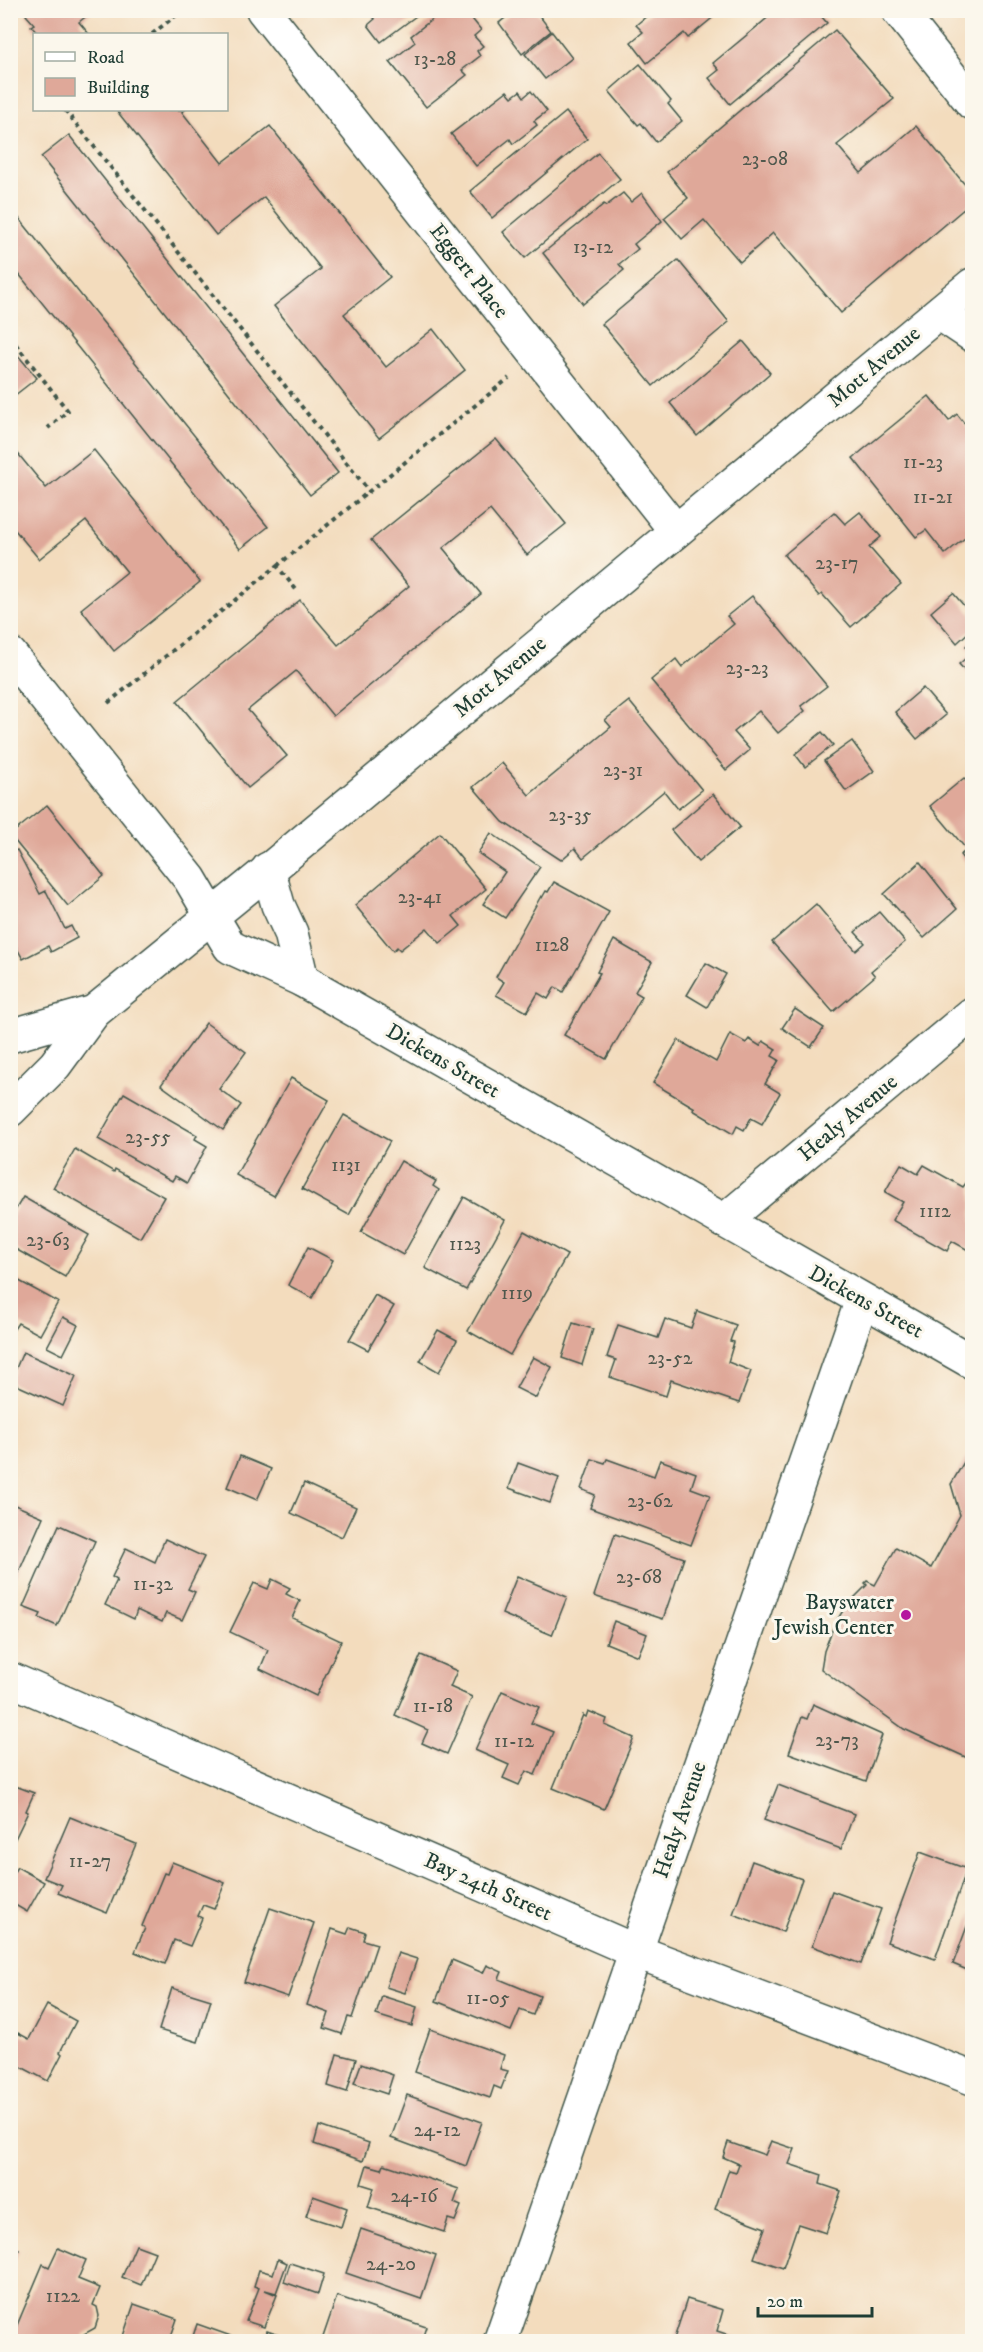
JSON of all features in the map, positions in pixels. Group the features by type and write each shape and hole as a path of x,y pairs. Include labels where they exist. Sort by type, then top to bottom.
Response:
{"street":[{"name":"Eggert Place","path":"263,10 676,531"},
{"path":"898,10 972,103"},
{"name":"Mott Avenue","path":"10,1036 93,1012 972,285"},
{"path":"939,313 972,335"},
{"name":"Dickens Street","path":"10,654 190,879 230,947 302,980 972,1362"},
{"path":"268,869 278,905 291,933 302,980"},
{"path":"10,1110 55,1065 93,1012"},
{"name":"Healy Avenue","path":"724,1221 972,1014"},
{"name":"Healy Avenue","path":"500,2342 862,1300"},
{"name":"Bay 24th Street","path":"10,1679 635,1951 972,2078"}],"path":[{"path":"154,33 183,10"},
{"path":"66,111 369,492"},
{"path":"10,337 68,411 48,428"},
{"path":"108,703 513,375"},
{"path":"276,566 298,592"}],"building":[{"path":"31,10 94,10 79,22 88,33 37,33 31,26 34,24 26,15"},
{"path":"368,10 424,10 381,42 368,25 375,19"},
{"path":"444,10 450,16 457,10 465,10 481,30 474,36 483,46 477,51 480,56 462,70 467,75 426,107 390,62 415,42 411,36"},
{"path":"515,10 535,10 551,31 522,54 499,23"},
{"path":"654,10 722,10 688,38 684,33 647,63 631,42 643,32 636,25"},
{"path":"777,10 816,10 827,23 730,104 709,78 719,70 713,63"},
{"path":"835,30 894,99 837,145 861,173 916,126 972,193 972,202 841,313 773,233 740,262 704,220 682,239 664,218 688,198 667,172"},
{"path":"552,32 572,58 545,79 525,54"},
{"path":"640,64 671,101 668,104 682,121 656,142 641,123 638,125 609,91"},
{"path":"507,91 512,97 520,91 524,97 531,91 547,111 534,121 537,125 513,144 510,139 476,166 451,134"},
{"path":"117,111 184,111 182,112 222,163 270,126 390,277 344,314 386,367 433,329 465,370 379,438 274,306 321,269 264,197 216,235"},
{"path":"566,112 587,139 492,218 470,191"},
{"path":"69,135 338,473 310,495 41,157"},
{"path":"598,153 620,179 525,258 503,232"},
{"path":"623,193 631,202 642,193 662,221 634,244 638,249 619,264 624,270 583,304 543,253 604,204 606,206"},
{"path":"10,207 268,527 240,549 10,263"},
{"path":"678,260 729,322 653,386 602,324"},
{"path":"743,341 770,373 697,436 670,403"},
{"path":"10,346 37,378 10,399"},
{"path":"929,396 949,421 957,414 972,433 972,537 970,534 945,554 926,530 916,537 853,458"},
{"path":"496,439 566,524 527,555 490,510 443,548 481,594 333,716 296,671 248,710 287,756 248,788 177,701 300,600 338,645 409,586 371,540"},
{"path":"10,444 46,488 94,450 200,582 114,651 81,609 127,572 86,521 39,559 10,524"},
{"path":"834,512 845,524 860,512 881,537 869,547 901,584 851,627 822,594 819,596 784,555"},
{"path":"953,593 972,615 972,629 957,643 931,612"},
{"path":"752,596 827,686 801,706 805,711 778,733 759,711 734,732 750,750 726,770 651,680 676,659 682,667 734,624 727,616"},
{"path":"972,640 972,653 966,646"},
{"path":"972,653 972,668 967,673 959,664"},
{"path":"923,688 946,715 917,739 895,712"},
{"path":"629,701 702,790 678,809 664,791 583,858 575,848 561,860 503,822 473,787 502,763 529,795 611,727 605,720"},
{"path":"822,732 833,745 805,767 795,754"},
{"path":"852,741 874,771 846,791 824,761"},
{"path":"964,778 972,789 972,870 960,855 967,850 930,806"},
{"path":"713,794 740,827 698,862 671,830"},
{"path":"47,805 104,876 68,906 10,835"},
{"path":"440,833 486,889 453,916 461,926 440,943 427,928 400,950 397,947 393,951 355,905"},
{"path":"491,833 540,867 505,918 483,904 505,872 478,853"},
{"path":"17,850 40,894 46,891 65,929 71,926 77,938 51,952 48,946 23,959 10,936 10,853"},
{"path":"920,862 957,909 924,938 884,894"},
{"path":"554,882 609,912 563,992 555,987 548,999 538,993 527,1012 496,995 504,982 496,977 541,896 542,898 546,891 548,892"},
{"path":"816,904 856,951 865,943 855,932 879,912 905,942 871,971 875,976 833,1012 772,942"},
{"path":"614,940 652,962 635,992 642,996 606,1059 564,1035 600,973 597,972"},
{"path":"706,963 726,974 707,1007 687,995"},
{"path":"795,1009 824,1028 811,1047 782,1028"},
{"path":"206,1023 246,1052 219,1089 241,1105 223,1130 161,1085"},
{"path":"730,1034 746,1043 749,1039 760,1046 763,1041 776,1049 772,1056 779,1060 765,1084 780,1093 762,1124 751,1118 744,1130 737,1126 733,1134 653,1083 678,1040 716,1062"},
{"path":"291,1078 329,1100 274,1196 236,1175"},
{"path":"124,1093 197,1135 195,1139 207,1146 187,1183 175,1176 172,1181 98,1139"},
{"path":"344,1115 390,1141 349,1215 302,1189"},
{"path":"75,1149 164,1197 140,1238 53,1188"},
{"path":"401,1161 436,1181 433,1186 439,1190 403,1255 361,1232"},
{"path":"901,1164 918,1174 924,1165 963,1187 966,1183 972,1187 972,1243 968,1250 952,1241 947,1251 892,1220 903,1202 885,1192"},
{"path":"23,1197 89,1235 65,1277 10,1246 10,1219"},
{"path":"464,1197 505,1220 466,1290 425,1268"},
{"path":"524,1231 567,1255 510,1355 468,1331"},
{"path":"308,1247 333,1260 312,1298 288,1285"},
{"path":"10,1276 58,1302 40,1335 18,1323 10,1335"},
{"path":"375,1295 394,1306 368,1350 349,1340"},
{"path":"697,1311 736,1325 730,1341 734,1342 728,1362 751,1371 739,1403 671,1380 666,1396 610,1377 616,1360 607,1357 618,1325 658,1338 665,1319 691,1328"},
{"path":"63,1317 78,1325 63,1355 47,1347"},
{"path":"573,1323 593,1329 582,1365 562,1358"},
{"path":"438,1330 457,1340 439,1372 420,1361"},
{"path":"23,1352 76,1376 63,1406 10,1382"},
{"path":"533,1357 552,1367 536,1398 516,1388"},
{"path":"240,1456 271,1469 257,1500 227,1487"},
{"name":"Bayswater Jewish Center","path":"972,1456 972,1760 904,1729 821,1669 824,1651 835,1623 846,1606 867,1585 865,1583 867,1581 875,1585 896,1548 931,1568 960,1515 951,1484 967,1457"},
{"path":"592,1459 605,1463 607,1459 654,1476 660,1460 696,1473 691,1488 710,1495 691,1545 590,1508 595,1495 581,1489"},
{"path":"518,1463 559,1478 550,1503 509,1488"},
{"path":"304,1483 356,1507 342,1537 291,1513"},
{"path":"10,1503 43,1517 10,1592"},
{"path":"59,1525 95,1541 57,1626 39,1618 41,1614 23,1607"},
{"path":"615,1534 684,1558 663,1619 594,1596"},
{"path":"165,1539 204,1557 188,1589 195,1592 182,1620 166,1613 162,1622 137,1610 134,1619 105,1605 117,1580 112,1577 126,1548 155,1562"},
{"path":"517,1576 567,1597 552,1635 502,1614"},
{"path":"272,1579 290,1588 286,1594 300,1601 292,1618 341,1641 316,1696 260,1669 268,1650 230,1632 254,1583 268,1589"},
{"path":"614,1621 647,1634 638,1656 606,1643"},
{"path":"421,1655 457,1671 450,1687 472,1697 447,1754 422,1743 428,1730 395,1715"},
{"path":"502,1691 539,1707 531,1723 553,1732 535,1775 526,1771 519,1785 503,1778 509,1765 475,1750"},
{"path":"813,1704 882,1735 866,1781 789,1753 802,1717 807,1719"},
{"path":"588,1711 607,1719 605,1725 634,1738 604,1809 553,1788 583,1715 586,1717"},
{"path":"10,1784 34,1793 26,1811 28,1812 12,1845 10,1844"},
{"path":"778,1785 854,1814 841,1849 764,1820"},
{"path":"70,1817 136,1844 107,1913 58,1893 62,1885 44,1878"},
{"path":"920,1852 967,1869 935,1959 887,1942"},
{"path":"752,1861 802,1879 783,1932 733,1914"},
{"path":"172,1862 225,1883 214,1909 203,1905 198,1916 202,1918 190,1946 174,1940 165,1964 135,1952 145,1928 142,1926 164,1873 167,1874"},
{"path":"17,1867 44,1882 27,1912 10,1902 10,1878"},
{"path":"832,1891 881,1909 861,1964 812,1946"},
{"path":"270,1908 314,1923 288,1997 244,1982"},
{"path":"972,1913 972,1972 953,1964"},
{"path":"350,1927 365,1932 363,1940 377,1944 352,2018 348,2017 342,2034 324,2028 329,2013 307,2005 332,1929 347,1934"},
{"path":"398,1953 417,1959 405,1993 386,1987"},
{"path":"452,1960 483,1973 487,1965 502,1972 499,1979 540,1996 533,2015 520,2010 511,2031 436,2001"},
{"path":"172,1988 211,2000 198,2042 159,2030"},
{"path":"382,1996 417,2007 412,2026 376,2015"},
{"path":"47,2005 76,2021 48,2081 10,2061 10,2047 18,2033 29,2039"},
{"path":"430,2029 504,2055 500,2069 508,2071 501,2089 494,2086 490,2098 415,2072"},
{"path":"337,2054 356,2059 347,2092 328,2086"},
{"path":"361,2064 393,2075 387,2094 354,2083"},
{"path":"407,2095 482,2122 466,2166 391,2138"},
{"path":"319,2126 369,2143 363,2161 314,2144"},
{"path":"771,2141 795,2149 789,2164 822,2175 820,2184 841,2191 826,2233 798,2224 783,2268 754,2258 765,2228 715,2209 729,2170 736,2172 739,2164 723,2157 728,2142 765,2155"},
{"path":"384,2164 459,2189 454,2203 461,2206 455,2221 448,2219 444,2232 368,2207 374,2188 361,2184 367,2165 382,2169"},
{"path":"313,2196 347,2208 341,2227 306,2216"},
{"path":"361,2229 436,2255 421,2299 346,2273"},
{"path":"136,2245 155,2252 141,2285 122,2277"},
{"path":"10,2246 19,2250 11,2271 10,2271"},
{"path":"58,2248 86,2260 78,2279 100,2288 93,2305 97,2307 99,2316 95,2328 84,2334 81,2342 14,2342 15,2339 12,2337 43,2264 49,2267"},
{"path":"278,2259 287,2263 276,2293 265,2290 277,2295 264,2327 246,2321 259,2288 254,2286 259,2270 273,2274"},
{"path":"290,2263 324,2274 318,2294 284,2282"},
{"path":"337,2296 426,2327 421,2342 414,2340 414,2342 327,2342 322,2340"},
{"path":"687,2299 723,2310 717,2331 750,2342 673,2342"},
{"path":"134,2304 177,2319 169,2342 121,2342"},
{"path":"197,2324 245,2341 245,2342 191,2342"},
{"path":"267,2331 297,2341 297,2342 264,2342"}],"place":[{"name":"Bayswater Jewish Center","path":"906,1615"}]}
